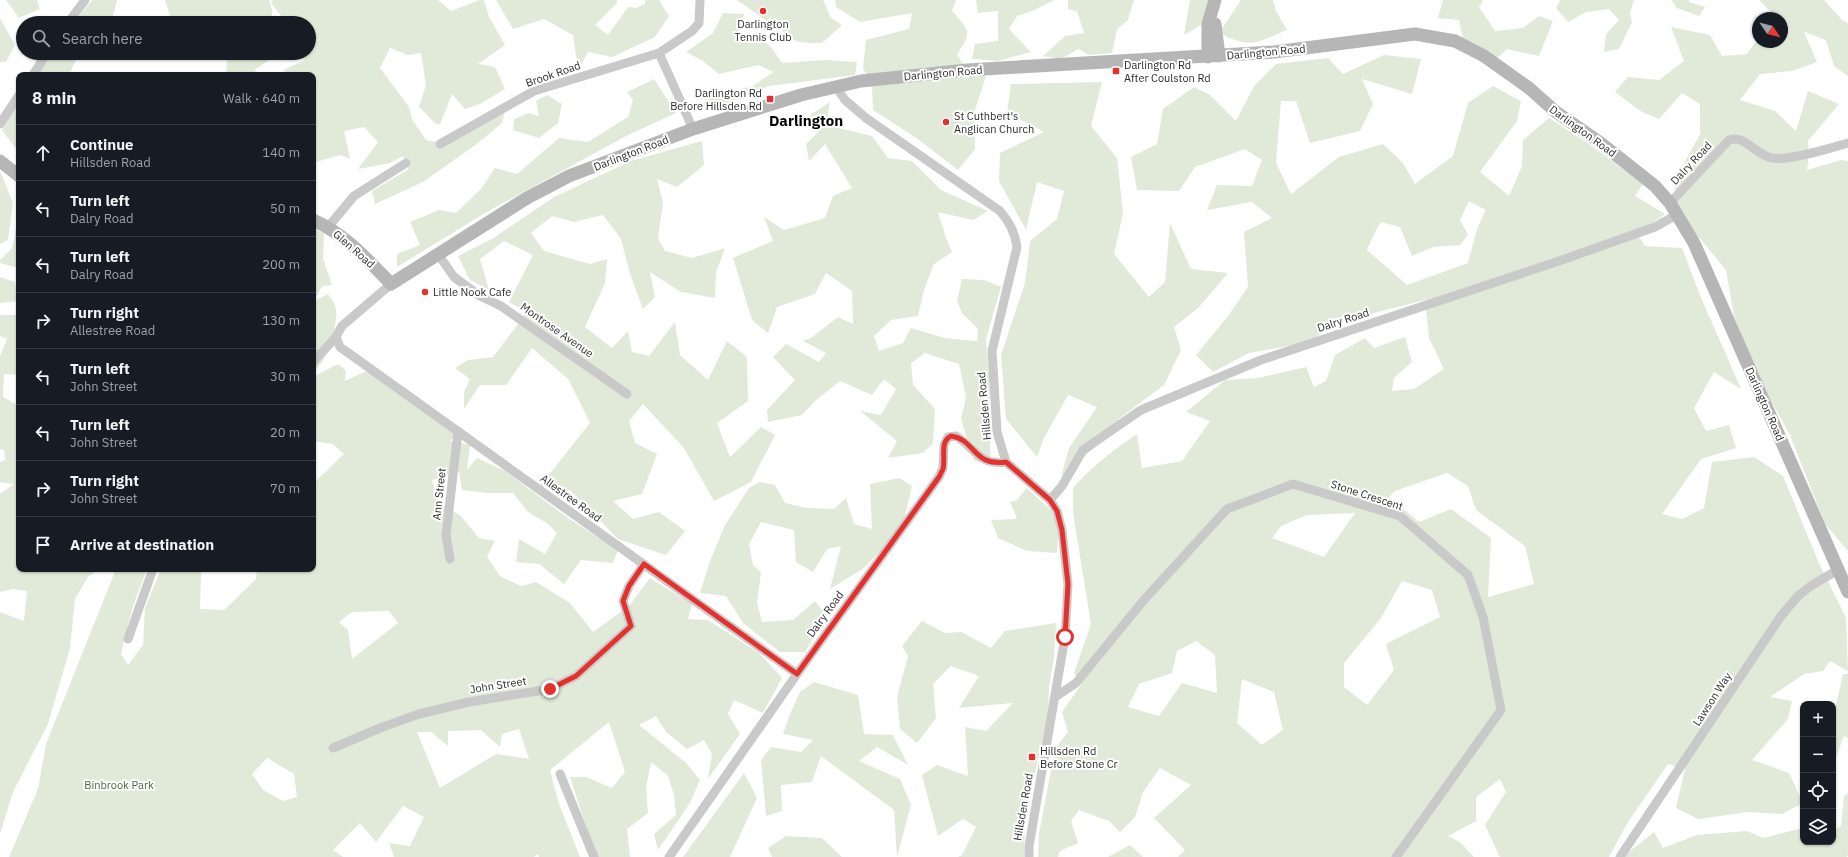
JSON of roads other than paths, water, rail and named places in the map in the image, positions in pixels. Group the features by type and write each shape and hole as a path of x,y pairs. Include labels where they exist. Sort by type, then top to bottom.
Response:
{"street":[{"path":"73,16 85,0"},
{"name":"Brook Road","path":"440,144 534,91 659,52 692,32 699,23 700,0"},
{"path":"1213,57 1208,24 1215,0"},
{"name":"Darlington Road","path":"316,359 336,337 342,326 391,284 527,198 569,176 693,129 801,95 862,81 967,70 1213,57 1274,52 1415,34 1455,41 1484,56 1529,88 1556,112 1602,144 1655,186 1670,203 1678,214 1701,257 1848,592"},
{"path":"659,52 693,129"},
{"path":"35,72 43,60"},
{"name":"Hillsden Road","path":"836,87 846,100 866,118 1000,211 1014,231 1017,247 992,351 997,432 1006,462 1050,500 1057,511 1062,530 1068,584 1065,637 1029,846 1029,857"},
{"path":"0,124 16,100"},
{"name":"Dalry Road","path":"1670,203 1729,140 1738,138 1764,155 1772,158 1817,152 1848,143"},
{"path":"0,161 16,174"},
{"path":"318,224 354,196 406,163"},
{"name":"Dalry Road","path":"1050,500 1062,486 1083,450 1141,410 1261,360 1655,227 1678,214"},
{"name":"Glen Road","path":"318,224 363,255 391,284"},
{"name":"Montrose Avenue","path":"438,254 454,277 480,296 501,306 627,394"},
{"name":"Allestree Road","path":"336,337 340,347 797,674"},
{"name":"Ann Street","path":"450,559 446,535 458,432"},
{"name":"Dalry Road","path":"669,857 797,674 939,477 943,468 944,445 948,437 956,436 978,456 985,460 997,463 1006,462"},
{"name":"Stone Crescent","path":"1055,697 1076,683 1143,601 1227,509 1293,484 1400,516 1468,575 1483,617 1501,710 1396,857"},
{"name":"John Street","path":"333,748 380,728 419,714 469,702 550,689 576,676 631,626 623,601 629,586 644,564"},
{"name":"Lawson Way","path":"1620,857 1781,616 1798,596 1812,585 1838,570"},
{"path":"128,639 152,572"},
{"path":"560,774 594,857"}],"place":[{"name":"Darlington Tennis Club","path":"763,11"},
{"name":"Darlington Rd After Coulston Rd","path":"1116,71"},
{"name":"Darlington Rd Before Hillsden Rd","path":"770,99"},
{"name":"St Cuthbert's Anglican Church","path":"946,122"},
{"name":"Little Nook Cafe","path":"425,292"},
{"name":"Hillsden Rd Before Stone Cr","path":"1032,757"}],"district":[{"name":"Darlington","path":"806,120"}],"park label":[{"name":"Binbrook Park","path":"119,785"}]}
